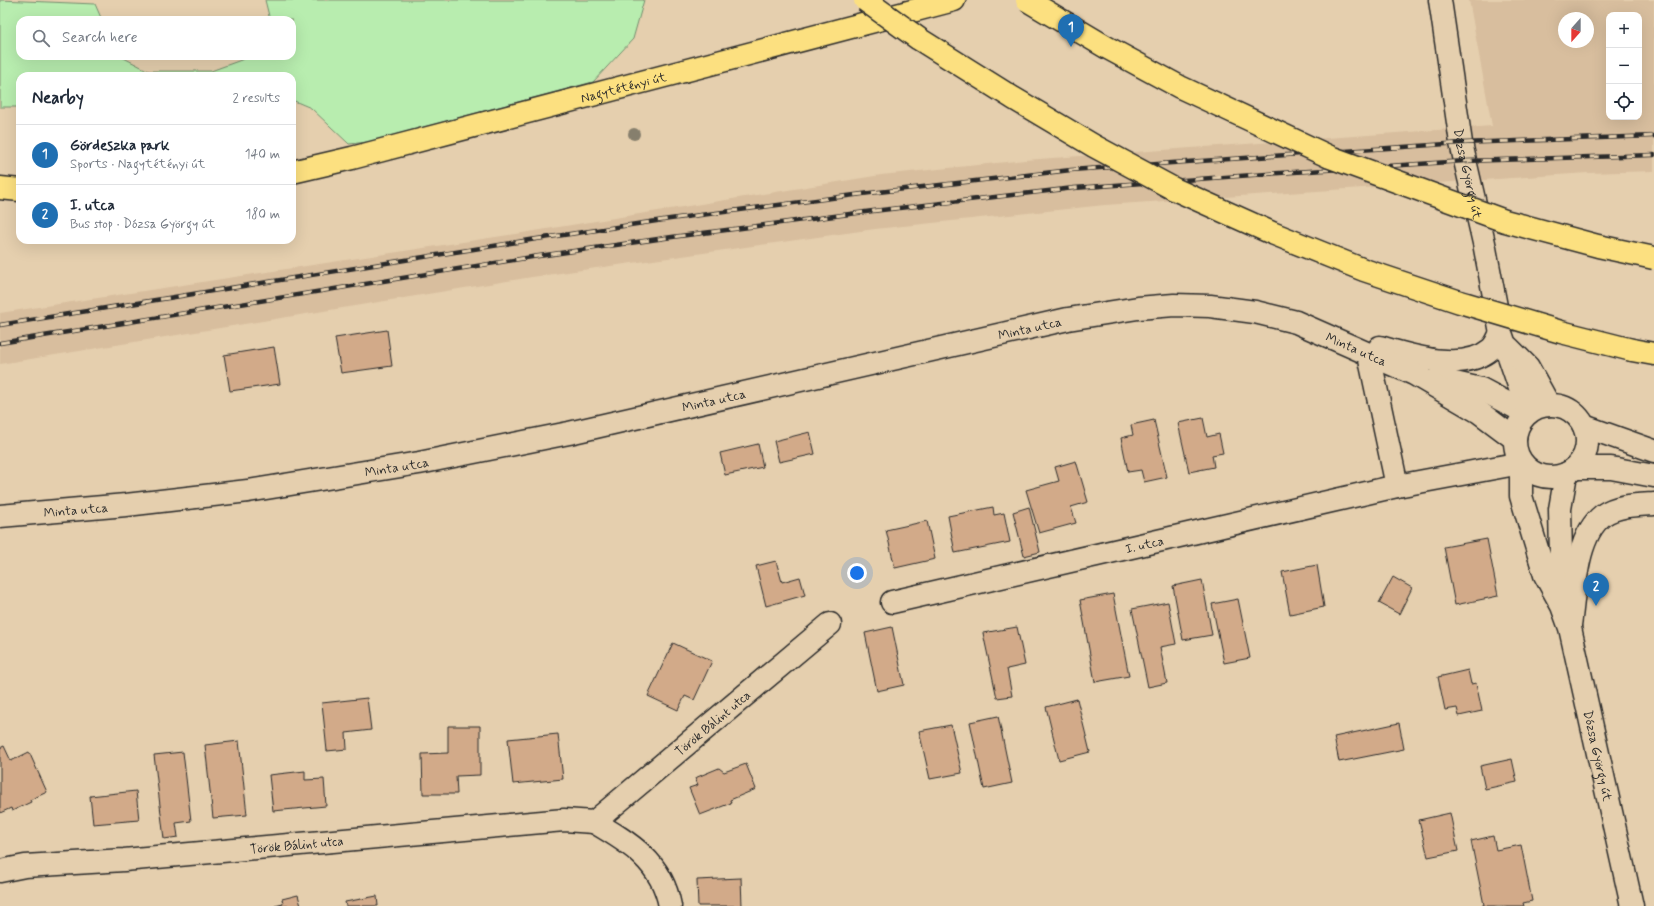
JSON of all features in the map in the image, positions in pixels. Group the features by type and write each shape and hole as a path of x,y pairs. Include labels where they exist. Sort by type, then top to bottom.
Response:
{"main road":[{"path":"865,0 918,39 1094,146 1174,189 1272,233 1364,270 1467,304 1561,332 1654,354"},
{"name":"Nagytétényi út","path":"296,171 352,158 954,0"},
{"path":"1027,0 1106,47 1180,87 1330,157 1505,221 1598,246 1654,258"},
{"path":"0,188 16,190"}],"street":[{"name":"Dózsa György út","path":"1440,0 1461,143 1484,243 1503,339 1526,413"},
{"name":"Minta utca","path":"0,516 248,491 419,463 568,433 1068,319 1138,308 1174,305 1210,306 1255,312 1296,322 1414,374 1479,412 1515,439"},
{"path":"1296,322 1405,354 1431,360 1463,361 1477,358 1493,348 1503,339 1528,367 1549,405"},
{"path":"1370,355 1397,486"},
{"name":"Minta utca","path":"1414,374 1481,389 1526,413"},
{"path":"1572,471 1583,459 1587,450 1588,438 1579,416 1560,405 1535,407 1526,413 1518,425 1515,439 1516,451 1521,463 1531,471 1543,476 1555,477 1572,471 1611,468 1654,476"},
{"path":"1584,426 1654,452"},
{"name":"Dózsa György út","path":"1521,463 1521,496 1545,575 1562,606 1570,628 1632,906"},
{"name":"I. utca","path":"892,602 1397,486 1521,463"},
{"name":"Dózsa György út","path":"1562,606 1560,509 1572,471"},
{"path":"1570,628 1580,552 1589,530 1604,515 1610,512 1624,507 1654,504"},
{"name":"Török Bálint utca","path":"594,822 830,624"},
{"name":"Török Bálint utca","path":"0,871 25,866 124,860 564,820 594,822 627,841 653,865 668,892 670,906"}],"shaded area":[{"path":"1469,0 1654,0 1654,171 1588,173 1105,205 875,229 532,277 0,364 0,313 522,233 881,175 1025,160 1492,126"}],"green space":[{"path":"0,0 95,4 100,16 16,16 16,60 128,60 149,71 211,71 241,60 296,60 296,16 269,16 265,0 644,0 633,39 593,82 368,142 349,144 311,108 296,102 296,72 16,72 16,107 0,107"}],"building":[{"path":"387,330 392,366 341,373 335,338"},
{"path":"274,347 280,384 230,391 224,355"},
{"path":"1203,418 1207,437 1219,434 1223,453 1212,455 1214,467 1189,472 1178,423"},
{"path":"1154,420 1167,477 1144,482 1141,470 1128,472 1121,438 1133,435 1131,425"},
{"path":"810,432 815,454 779,462 774,441"},
{"path":"758,444 763,467 725,475 720,453"},
{"path":"1076,461 1088,502 1071,507 1076,523 1039,533 1026,490 1059,481 1055,467"},
{"path":"993,507 994,515 1004,513 1010,542 955,553 948,516"},
{"path":"1029,507 1040,552 1024,556 1013,512"},
{"path":"927,521 935,559 895,568 886,530"},
{"path":"1487,539 1498,596 1455,605 1444,547"},
{"path":"776,561 782,582 800,577 805,595 766,606 756,566"},
{"path":"1317,565 1324,607 1290,614 1282,572"},
{"path":"1393,577 1412,588 1399,614 1379,603"},
{"path":"1202,580 1212,635 1183,640 1173,586"},
{"path":"1113,594 1129,676 1095,682 1080,600"},
{"path":"1238,599 1250,658 1224,663 1212,604"},
{"path":"1168,602 1176,644 1160,647 1167,683 1148,687 1132,609"},
{"path":"892,627 904,685 877,691 865,633"},
{"path":"1017,627 1025,665 1007,669 1012,696 997,698 983,633"},
{"path":"673,643 712,661 694,700 685,696 678,710 648,696"},
{"path":"1468,670 1471,684 1476,683 1482,711 1459,716 1457,708 1445,710 1438,677"},
{"path":"367,698 371,730 346,733 347,749 327,751 322,703"},
{"path":"1077,699 1090,752 1059,760 1046,707"},
{"path":"998,716 1012,783 984,789 970,722"},
{"path":"1399,723 1404,749 1339,762 1334,737"},
{"path":"951,725 962,773 930,779 919,731"},
{"path":"448,726 480,726 480,775 456,776 457,794 423,794 422,754 448,753"},
{"path":"558,734 563,779 513,784 508,739"},
{"path":"239,741 247,815 213,818 205,745"},
{"path":"4,746 11,761 29,752 47,792 12,811 11,808 0,813 0,748"},
{"path":"183,752 191,821 176,823 178,837 164,839 154,755"},
{"path":"1512,759 1517,782 1485,789 1480,766"},
{"path":"746,764 756,789 730,800 731,803 700,815 689,788 698,785 695,778 719,768 724,772"},
{"path":"305,771 305,780 324,779 326,806 273,811 269,775"},
{"path":"136,791 139,820 93,824 90,796"},
{"path":"1450,813 1458,851 1428,857 1419,820"},
{"path":"1493,836 1496,850 1521,845 1532,901 1523,903 1524,906 1479,906 1484,905 1471,841"},
{"path":"741,878 742,906 698,906 697,880"},
{"path":"298,895 301,906 275,906 283,904 282,899"},
{"path":"377,896 378,906 346,906 345,902"}],"railway":[{"path":"0,325 670,219 870,193 1071,170 1461,143 1654,136"},
{"path":"0,343 532,257 873,211 1074,188 1465,161 1654,155"}],"place":[{"name":"Gördeszka park","path":"1071,47"},
{"name":"I. utca","path":"1596,606"}]}
